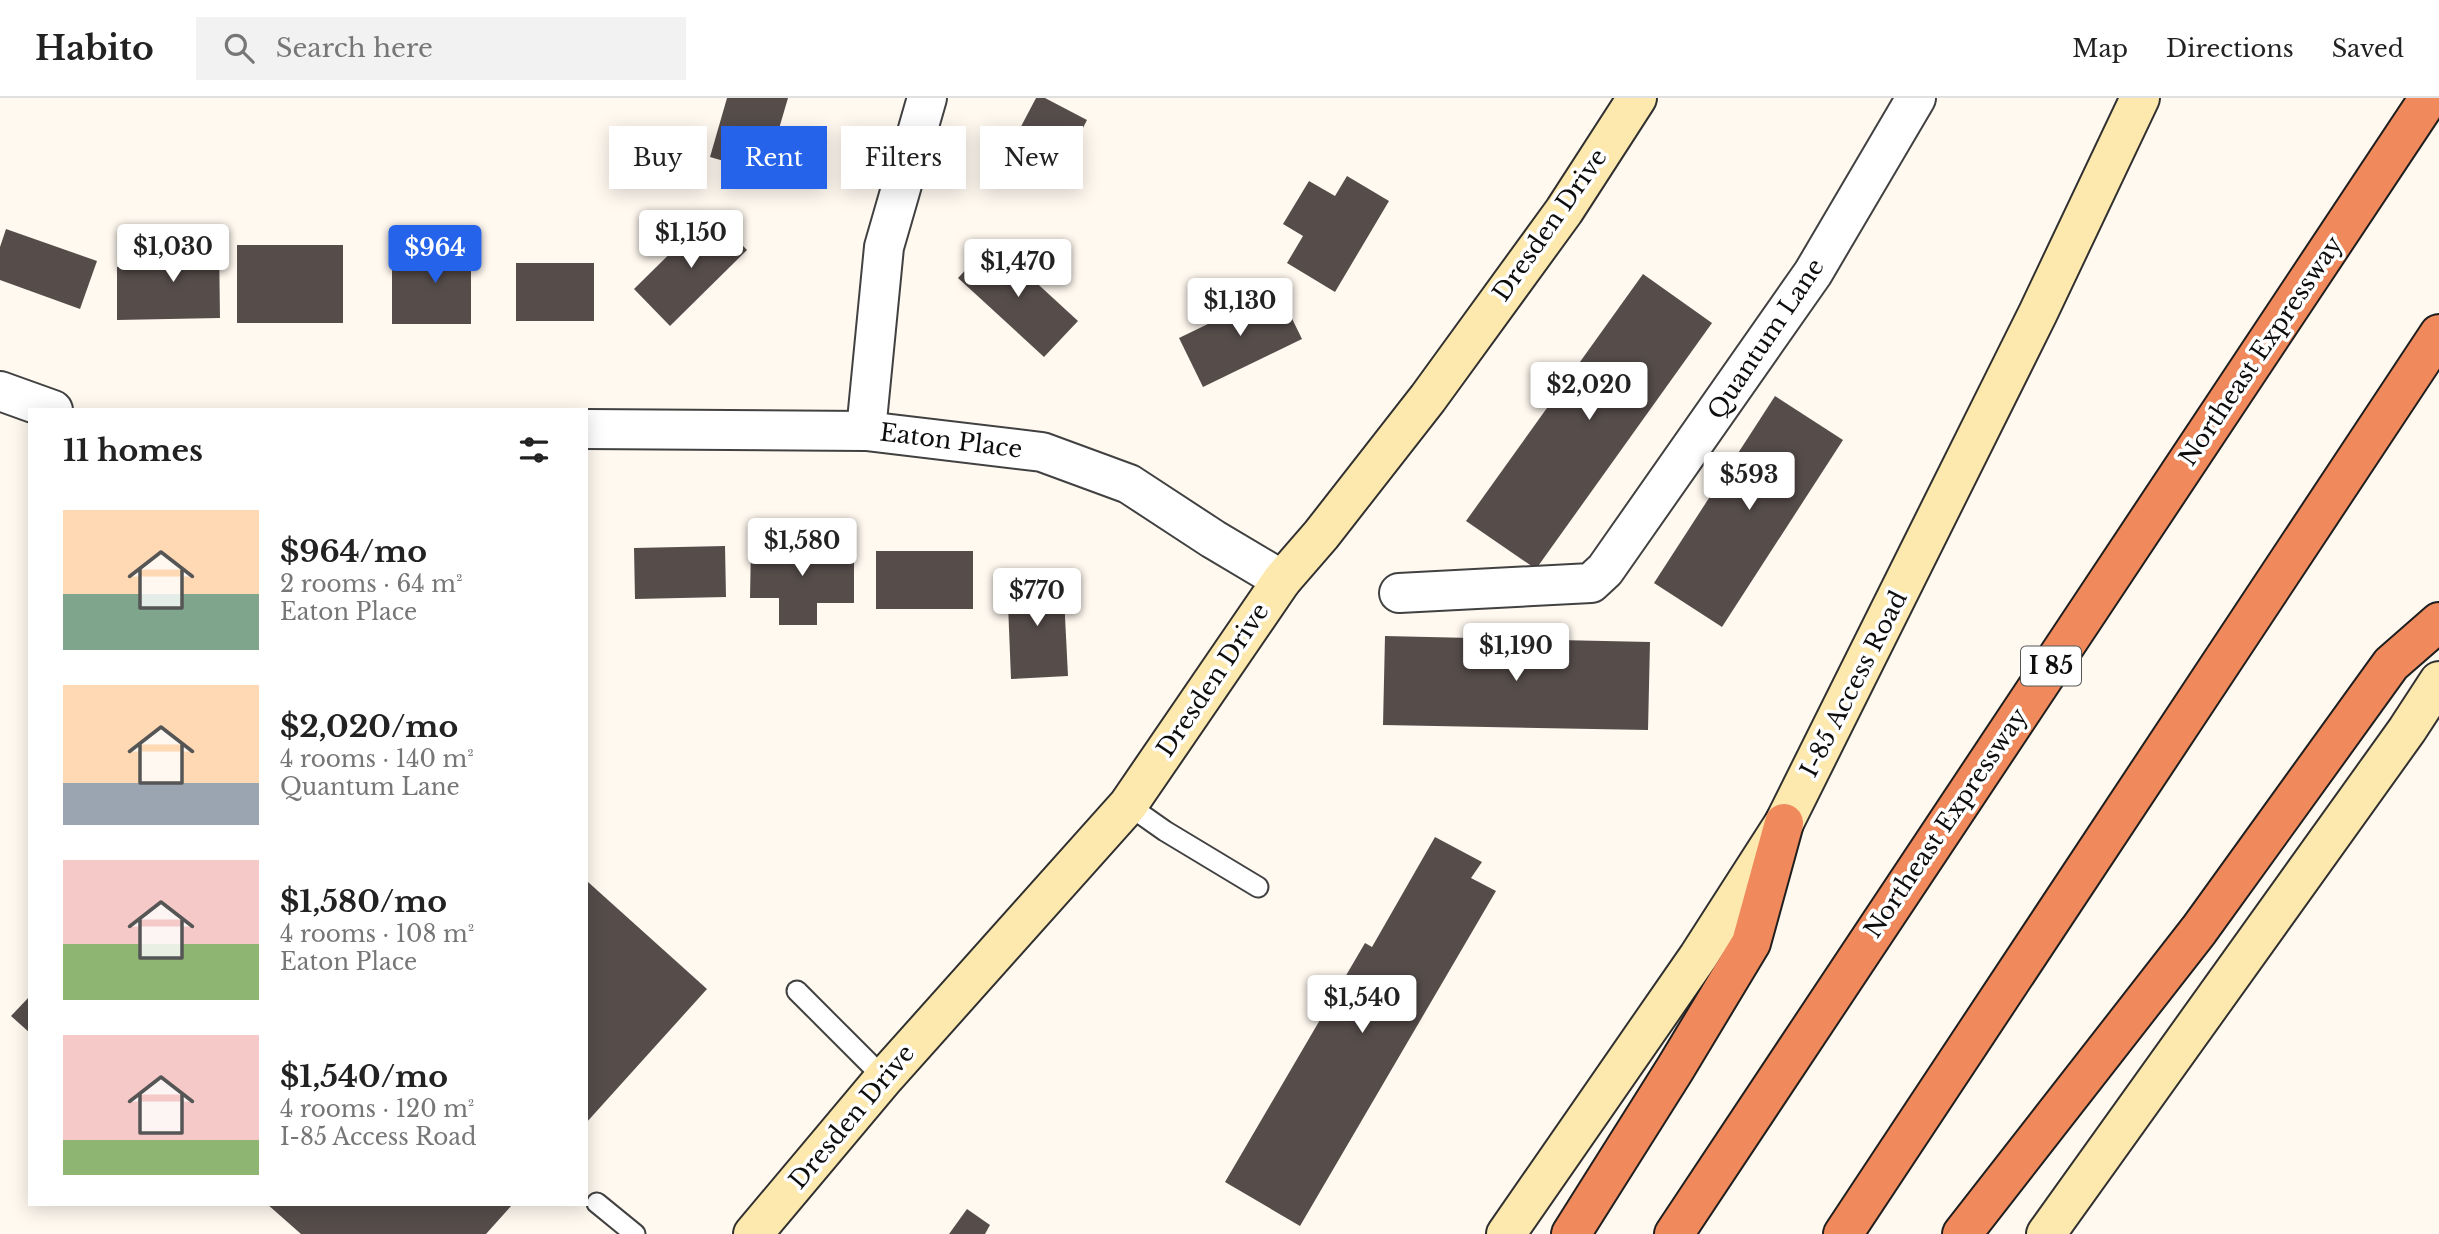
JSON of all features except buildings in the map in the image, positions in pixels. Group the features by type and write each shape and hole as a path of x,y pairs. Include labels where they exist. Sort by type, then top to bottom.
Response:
{"highway":[{"name":"Northeast Expressway","path":"1674,1234 2429,98"},
{"path":"1843,1234 2439,334"},
{"path":"1962,1234 2199,930 2390,664 2439,622"},
{"path":"1572,1234 1751,943 1784,823"}],"main road":[{"name":"Dresden Drive","path":"753,1234 884,1078 1128,805 1282,580 1321,535 1428,398 1564,211 1637,98"},
{"name":"I-85 Access Road","path":"1506,1234 1698,957 1784,823 2038,313 2140,98"},
{"path":"2046,1234 2407,730 2439,681"}],"street":[{"path":"866,431 884,247 927,98"},
{"name":"Quantum Lane","path":"1399,593 1591,583 1598,577 1813,273 1916,98"},
{"path":"0,391 47,408"},
{"name":"Eaton Place","path":"588,429 866,431 1042,452 1129,484 1282,580"}],"lane":[{"path":"1128,805 1165,831 1258,887"},
{"path":"797,991 884,1078"},
{"path":"597,1203 635,1234"}]}
